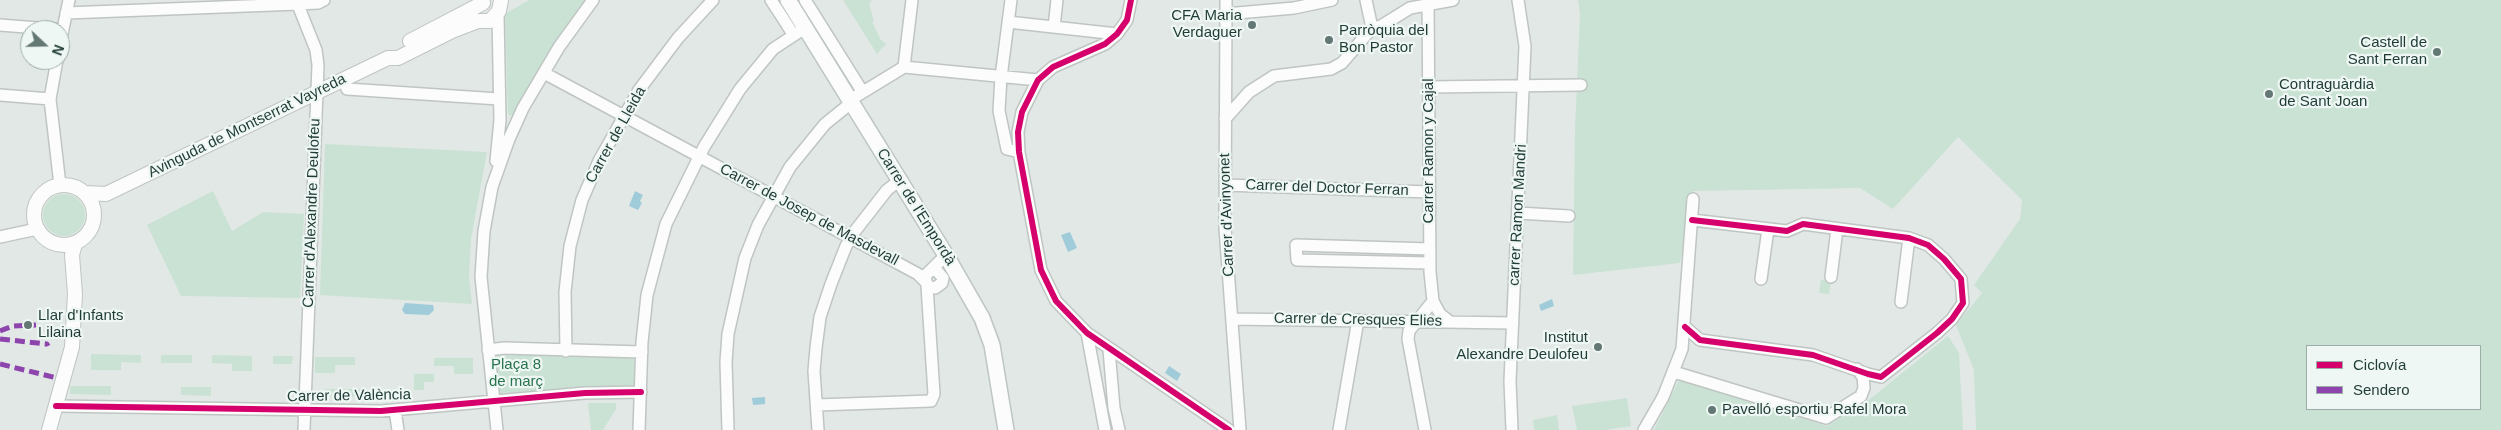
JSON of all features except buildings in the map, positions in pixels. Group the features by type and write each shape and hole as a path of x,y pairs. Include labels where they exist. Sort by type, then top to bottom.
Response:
{"main road":[{"name":"Carrer de l'Empordà","path":"788,0 799,31 854,98 982,318 992,345 1006,430"}],"street":[{"path":"64,20 69,0"},
{"path":"66,12 297,2 318,3 324,0"},
{"path":"492,187 515,125 559,47 594,0"},
{"name":"Carrer de Lleida","path":"566,351 564,292 570,246 582,200 599,161 624,116 659,62 712,0"},
{"name":"Carrer de l'Empordà","path":"771,0 799,31"},
{"name":"Carrer de l'Empordà","path":"805,0 854,98"},
{"path":"904,66 912,0"},
{"path":"1011,0 1001,77 999,111 1007,149 1019,152"},
{"path":"1054,27 1057,0"},
{"path":"1131,0 1128,20 1116,34 1105,44 1053,67 1038,80 1022,112 1018,132 1019,152 1041,270 1046,284 1056,301 1087,333 1109,350 1229,430"},
{"name":"Carrer d'Avinyonet","path":"1226,0 1225,228 1240,430"},
{"path":"1226,14 1332,0"},
{"path":"1366,0 1372,28"},
{"path":"1225,118 1249,92 1274,76 1331,69 1342,64 1372,28 1381,26 1410,8 1429,2 1453,0"},
{"name":"carrer Ramon Mandri","path":"1512,430 1510,381 1525,46 1518,0"},
{"path":"484,1 480,15 497,38"},
{"name":"Avinguda de Montserrat Vayreda","path":"388,58 390,52 484,1"},
{"name":"Carrer d'Alexandre Deulofeu","path":"297,2 316,50 318,65 304,430"},
{"name":"Carrer Ramon y Cajal","path":"1429,2 1429,192 1430,263 1433,301"},
{"path":"497,430 482,277 484,231 492,187 500,120 497,38 503,6"},
{"name":"Avinguda de Montserrat Vayreda","path":"85,193 106,194 388,58 398,58 452,31 493,19 503,6"},
{"path":"1008,22 1116,34"},
{"path":"0,25 20,27"},
{"path":"639,430 642,352 647,295 666,224 699,156 730,104 755,68 773,49 799,31"},
{"path":"728,430 726,362 731,312 745,258 773,196 810,142 854,98 904,66 1038,80"},
{"path":"55,70 50,99 60,185"},
{"name":"Carrer de Josep de Masdevall","path":"544,73 929,281"},
{"path":"344,79 347,89 499,99"},
{"path":"1429,87 1580,85"},
{"path":"0,95 50,99"},
{"path":"500,120 515,125"},
{"path":"818,430 814,371 820,317 850,238 887,190 900,180"},
{"path":"48,430 72,347 75,294 72,255 75,244 88,233 92,226 94,213 91,201 85,193 78,188 60,185 44,193 35,207 34,218 37,229 50,242 59,245 75,244"},
{"name":"Carrer del Doctor Ferran","path":"1225,185 1429,192"},
{"path":"94,213 106,194"},
{"path":"1644,430 1674,372 1682,349 1693,199"},
{"path":"1518,213 1569,216"},
{"path":"1685,327 1700,340 1813,355 1882,377 1937,333 1952,319 1963,303 1961,279 1944,259 1928,245 1908,238 1803,224 1787,231 1692,220"},
{"path":"0,237 37,229"},
{"path":"1761,279 1768,229"},
{"path":"1831,277 1838,229"},
{"path":"1901,302 1908,238"},
{"path":"42,430 66,338 68,291 65,256 59,245"},
{"path":"1430,249 1296,245 1297,260 1430,263"},
{"path":"817,405 931,401 934,394 929,281 940,261 947,257"},
{"path":"929,281 947,284 959,277"},
{"path":"1425,430 1408,331 1433,301 1440,314 1449,321"},
{"name":"Carrer de Cresques Elies","path":"1232,319 1513,323"},
{"path":"1339,430 1358,320"},
{"path":"1087,333 1105,430"},
{"path":"1682,349 1700,340"},
{"path":"488,350 504,348 642,352"},
{"path":"1109,350 1114,408 1119,430"},
{"path":"1674,372 1826,418 1861,396 1864,388 1863,377 1857,369"},
{"name":"Carrer de València","path":"56,406 395,410 586,392 641,392"},
{"path":"395,410 398,430"}],"green space":[{"path":"529,0 587,0 551,50 515,112 510,116 508,114 505,14"},
{"path":"843,0 872,0 869,3 874,21 872,22 881,40 886,44 877,54"},
{"path":"1578,0 2501,0 2501,430 1976,430 1974,370 1956,325 1982,293 1974,285 2020,219 2022,200 1958,137 1893,209 1860,188 1693,191 1680,263 1573,275 1575,129 1580,15"},
{"path":"325,144 487,152 471,239 469,277 472,304 320,295"},
{"path":"213,191 232,231 263,212 304,214 300,298 181,296 147,225"},
{"path":"64,194 79,200 85,215 79,230 64,236 49,230 43,215 49,200"},
{"path":"1821,280 1831,281 1829,294 1819,293"},
{"path":"1948,336 1959,353 1963,430 1654,430 1679,380 1827,426 1870,399"},
{"path":"91,354 141,355 141,363 121,362 121,370 91,370"},
{"name":"Plaça 8 de març","path":"544,354 634,357 634,385 499,393 496,356"},
{"path":"161,355 192,355 192,363 161,363"},
{"path":"212,355 252,356 252,371 232,371 232,364 212,363"},
{"path":"273,356 293,356 292,364 273,364"},
{"path":"315,357 355,357 355,365 335,365 335,373 315,373"},
{"path":"434,358 473,358 473,374 454,374 454,366 434,366"},
{"path":"414,374 434,374 434,382 424,382 424,390 414,390"},
{"path":"70,386 111,386 111,395 70,394"},
{"path":"181,387 211,387 211,396 181,395"},
{"path":"325,389 365,389 364,397 325,396"},
{"path":"1627,398 1631,426 1605,430 1577,430 1572,406"},
{"path":"588,403 616,403 616,409 603,430 591,430"},
{"path":"1557,415 1559,430 1534,430 1533,420"}],"water":[{"path":"635,191 643,195 640,201 642,203 638,210 629,206"},
{"path":"1070,232 1077,248 1068,252 1061,235"},
{"path":"1552,299 1554,306 1541,311 1539,305"},
{"path":"405,303 433,305 434,310 429,315 405,314 402,310"},
{"path":"1169,366 1181,374 1177,381 1165,373"},
{"path":"765,397 765,404 753,405 752,398"}],"marked path":[{"path":"0,331 13,326 36,325"},
{"path":"0,339 47,344 48,346"},
{"path":"0,364 57,378"}],"cycle path":[{"path":"1131,0 1127,20 1117,34 1105,44 1053,67 1038,80 1022,112 1018,132 1019,152 1041,270 1056,301 1087,333 1229,430"},
{"path":"1685,327 1700,340 1813,355 1881,377 1937,333 1952,319 1963,303 1961,279 1944,259 1928,245 1909,238 1803,224 1787,231 1692,220"},
{"path":"56,406 381,411 585,393 641,392"}],"place":[{"name":"CFA Maria Verdaguer","path":"1252,25"},
{"name":"Parròquia del Bon Pastor","path":"1329,40"},
{"name":"Castell de Sant Ferran","path":"2437,52"},
{"name":"Contraguàrdia de Sant Joan","path":"2269,94"},
{"name":"Llar d'Infants Lilaina","path":"28,325"},
{"name":"Institut Alexandre Deulofeu","path":"1598,347"},
{"name":"Pavelló esportiu Rafel Mora","path":"1712,410"}]}
